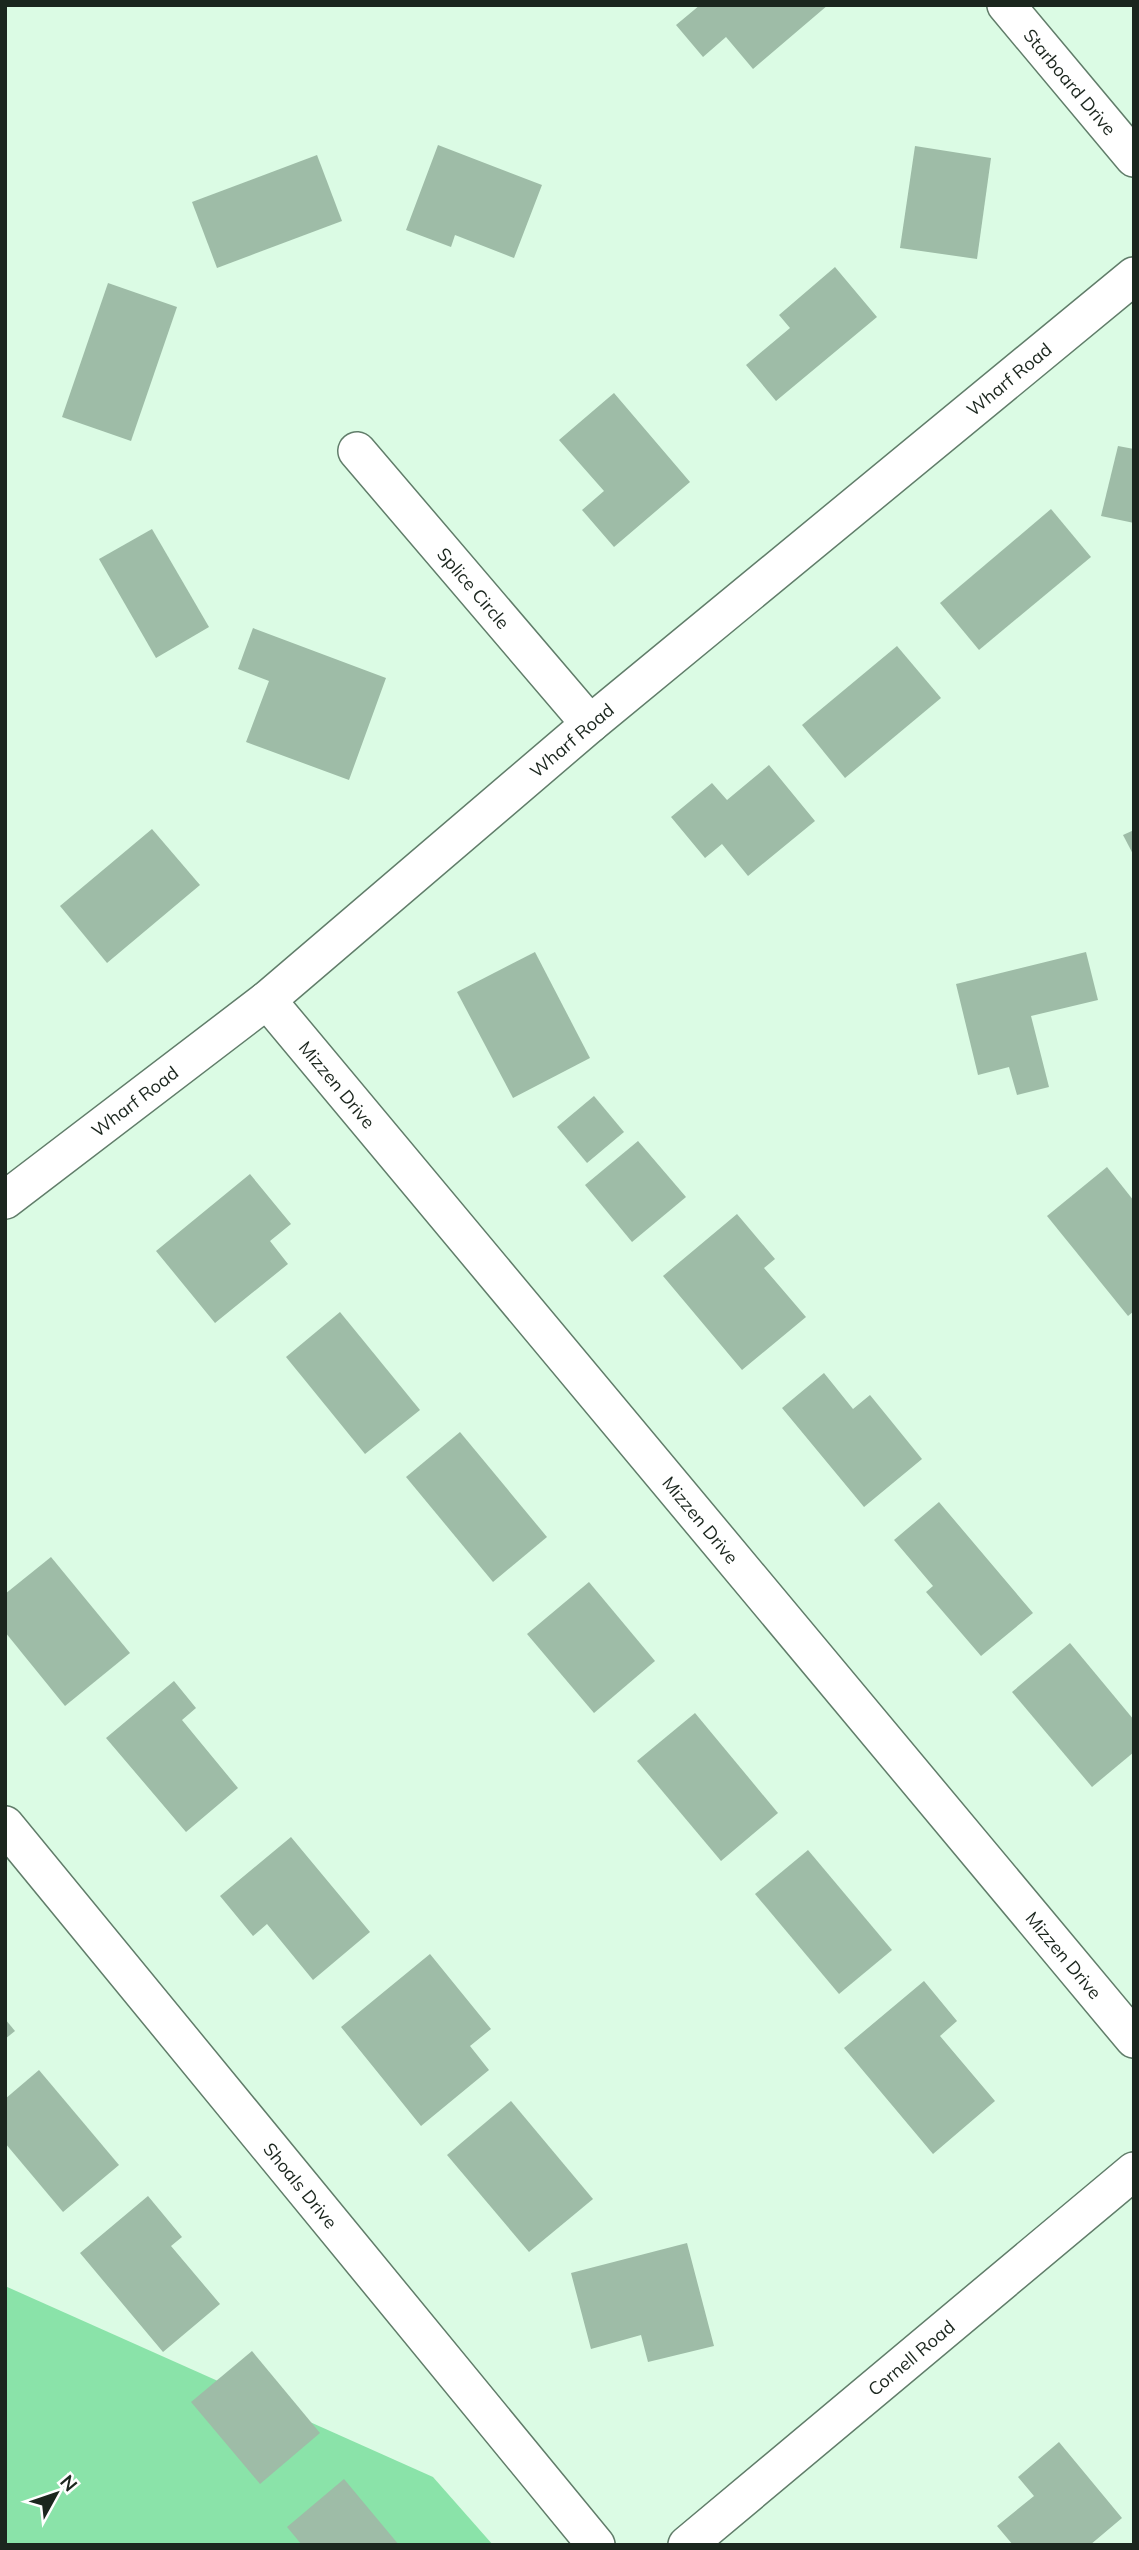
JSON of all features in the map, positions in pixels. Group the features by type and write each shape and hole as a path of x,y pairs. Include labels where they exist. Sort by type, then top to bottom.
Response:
{"street":[{"name":"Starboard Drive","path":"1006,5 1134,158"},
{"name":"Wharf Road","path":"5,1200 267,1000 590,723 1134,276"},
{"name":"Splice Circle","path":"357,452 590,723"},
{"name":"Mizzen Drive","path":"267,1000 1134,2039"},
{"name":"Shoals Drive","path":"5,1825 596,2545"},
{"name":"Cornell Road","path":"687,2545 1134,2171"}],"green space":[{"path":"5,2286 433,2477 493,2545 5,2545"}],"building":[{"path":"700,5 828,5 753,69 726,37 703,57 676,25"},
{"path":"438,145 542,185 514,258 455,235 451,247 406,230"},
{"path":"915,146 991,158 977,259 900,248"},
{"path":"317,155 342,221 217,268 192,202"},
{"path":"835,267 877,317 776,401 746,365 790,328 779,315"},
{"path":"108,283 177,307 131,441 62,417"},
{"path":"614,393 690,482 614,547 582,510 604,491 559,440"},
{"path":"1118,446 1134,449 1134,523 1101,516"},
{"path":"1051,509 1091,557 979,650 940,603"},
{"path":"152,529 209,627 156,658 99,559"},
{"path":"253,628 386,678 349,780 246,742 269,681 238,669"},
{"path":"897,646 941,698 845,778 802,725"},
{"path":"769,765 815,821 748,876 722,844 705,858 671,817 712,783 727,800"},
{"path":"152,829 200,885 107,963 60,906"},
{"path":"1134,830 1134,856 1123,835"},
{"path":"535,952 590,1058 513,1098 457,992"},
{"path":"1086,952 1098,1000 1031,1016 1049,1087 1017,1095 1009,1067 978,1075 956,984"},
{"path":"594,1096 624,1132 587,1163 557,1127"},
{"path":"638,1141 686,1197 632,1242 585,1185"},
{"path":"1107,1167 1134,1201 1134,1311 1128,1316 1047,1216"},
{"path":"250,1174 291,1224 270,1241 288,1264 215,1323 156,1251"},
{"path":"737,1214 775,1259 764,1268 806,1317 742,1370 663,1276"},
{"path":"340,1312 420,1410 365,1454 286,1357"},
{"path":"824,1373 853,1409 870,1395 922,1459 864,1507 782,1408"},
{"path":"460,1432 547,1537 493,1582 406,1477"},
{"path":"939,1502 1033,1613 981,1656 926,1592 933,1586 894,1540"},
{"path":"51,1557 130,1653 65,1706 5,1632 5,1594"},
{"path":"589,1582 655,1661 594,1713 527,1634"},
{"path":"1070,1643 1134,1720 1134,1752 1092,1787 1012,1692"},
{"path":"174,1681 196,1708 182,1720 238,1788 186,1832 106,1738"},
{"path":"695,1713 778,1813 721,1861 637,1761"},
{"path":"291,1837 370,1932 313,1980 267,1924 253,1936 220,1896"},
{"path":"808,1850 892,1950 839,1994 755,1894"},
{"path":"430,1954 491,2029 470,2046 489,2070 421,2126 341,2027"},
{"path":"924,1981 957,2021 940,2036 995,2101 933,2154 844,2048"},
{"path":"5,2019 15,2031 5,2039"},
{"path":"39,2070 119,2165 63,2212 5,2143 5,2099"},
{"path":"511,2101 593,2199 529,2252 447,2155"},
{"path":"148,2196 182,2237 171,2246 220,2304 163,2352 80,2253"},
{"path":"687,2243 714,2346 648,2362 641,2335 591,2349 571,2273"},
{"path":"252,2351 320,2433 260,2484 191,2402"},
{"path":"1059,2442 1122,2518 1090,2545 1013,2545 997,2526 1034,2496 1018,2477"},
{"path":"344,2479 399,2545 302,2545 287,2527"}]}
